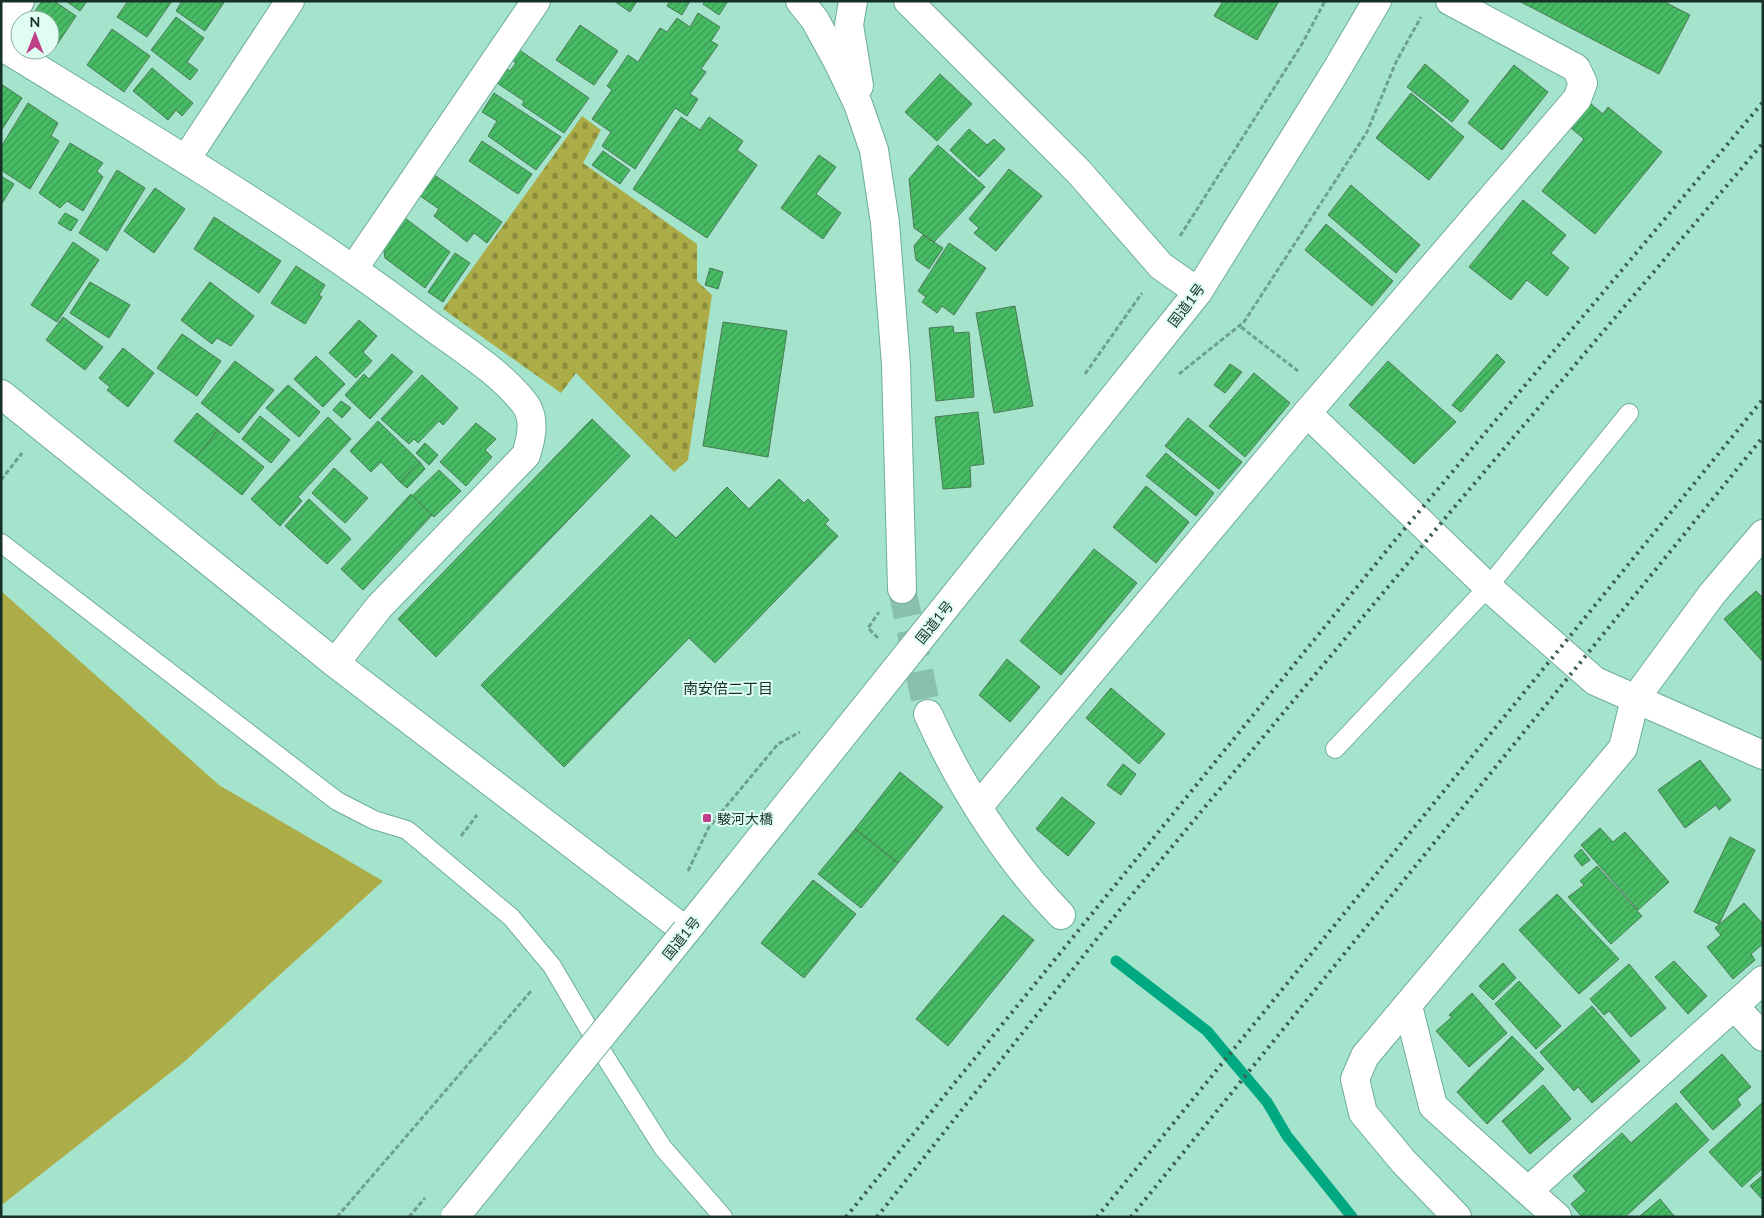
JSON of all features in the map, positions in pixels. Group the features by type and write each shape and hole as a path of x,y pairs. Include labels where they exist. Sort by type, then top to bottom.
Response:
{"main road":[{"path":"1,28 20,1"},
{"path":"186,159 290,1"},
{"path":"354,268 536,1"},
{"path":"800,1 824,36 858,104 874,150 886,223 896,365 902,589"},
{"path":"853,1 850,26 859,79 858,104"},
{"path":"908,1 1079,172 1162,266 1198,292"},
{"name":"国道1号","path":"455,1217 1198,292 1334,74 1377,1"},
{"path":"978,807 1307,413 1577,99 1583,83 1576,68 1450,1"},
{"path":"1,46 186,159 354,268 505,382 526,406 533,432 526,455 380,607 335,663"},
{"path":"1,394 335,663 686,931"},
{"path":"1307,413 1488,587 1595,681 1763,756"},
{"path":"1457,1217 1397,1154 1363,1113 1355,1079 1365,1056 1624,748 1635,699 1712,594 1763,534"},
{"path":"928,714 978,807 1030,883 1061,915"},
{"path":"1529,1190 1763,980"},
{"path":"1408,1006 1433,1106 1557,1217"},
{"path":"1734,1006 1763,1037"}],"lane":[{"path":"1335,750 1488,587 1629,413"},
{"path":"1,542 337,801 374,820 406,830 511,917 552,966 606,1058 664,1148 723,1217"}],"path":[{"path":"1082,379 1162,266 1302,44 1325,1"},
{"path":"1241,327 1325,392"},
{"path":"880,640 886,632"},
{"path":"659,909 684,878 708,827 778,744 801,731"},
{"path":"442,859 499,788"},
{"path":"337,1217 552,966"}],"green space":[{"path":"582,116 601,130 583,163 697,244 697,281 712,295 688,460 674,472 576,373 561,393 443,309"},
{"path":"1,591 219,785 383,881 184,1062 3,1204 1,1202"}],"building":[{"path":"42,1 54,1 76,16 60,40 60,10 36,10"},
{"path":"66,1 87,1 80,11"},
{"path":"128,1 172,1 147,37 117,17"},
{"path":"182,1 225,1 205,31 176,11"},
{"path":"614,1 637,1 630,12"},
{"path":"670,1 690,1 682,15 667,6"},
{"path":"705,1 728,1 719,15 703,4"},
{"path":"1223,1 1279,1 1257,40 1214,16"},
{"path":"1519,1 1663,1 1690,15 1659,74"},
{"path":"698,13 720,27 711,41 718,45 701,69 706,72 690,94 698,99 687,116 675,108 635,169 602,146 611,132 592,119 612,90 607,86 628,55 638,62 660,28 667,32 677,18 690,27"},
{"path":"176,17 204,38 187,62 198,70 190,80 151,50"},
{"path":"580,25 618,51 594,85 556,60"},
{"path":"112,29 150,56 124,92 87,65"},
{"path":"518,49 589,98 564,133 522,105 524,101 494,81 504,67 510,71 516,63 511,59"},
{"path":"1425,64 1469,101 1452,122 1407,87"},
{"path":"1514,65 1548,92 1502,150 1468,123"},
{"path":"152,68 193,103 182,116 176,110 168,120 133,91"},
{"path":"940,74 972,104 937,141 905,112"},
{"path":"1,84 22,98 1,131"},
{"path":"494,93 561,137 536,170 488,136 497,121 482,112"},
{"path":"1411,93 1464,137 1429,180 1376,138"},
{"path":"28,103 58,123 51,136 59,141 30,189 1,170 1,147"},
{"path":"1591,104 1603,114 1608,107 1662,152 1595,234 1542,191 1584,139 1571,128"},
{"path":"681,117 700,130 709,117 743,141 737,150 757,165 707,238 633,189"},
{"path":"969,129 987,145 994,139 1005,149 979,177 950,150"},
{"path":"482,141 532,174 518,194 469,161"},
{"path":"70,143 103,163 97,171 103,177 83,211 67,201 60,208 39,193"},
{"path":"938,145 985,187 934,242 914,228 909,179"},
{"path":"603,151 630,170 620,184 592,165"},
{"path":"819,155 836,167 816,194 841,213 823,239 781,208"},
{"path":"1009,169 1042,196 996,251 974,233 979,228 969,219"},
{"path":"117,170 145,188 107,251 79,233"},
{"path":"430,172 502,222 487,243 474,233 467,242 434,216 439,209 416,193"},
{"path":"1,176 14,184 1,205"},
{"path":"1351,185 1420,245 1396,273 1328,215"},
{"path":"155,188 185,209 154,253 124,231"},
{"path":"1523,200 1566,235 1551,253 1569,268 1547,296 1527,280 1511,300 1469,267"},
{"path":"65,213 78,220 71,231 58,223"},
{"path":"401,215 450,252 425,288 385,258 382,238"},
{"path":"214,217 281,261 259,293 194,249"},
{"path":"1326,224 1393,281 1372,306 1305,250"},
{"path":"923,235 943,248 929,269 916,260 914,246"},
{"path":"73,242 99,260 57,322 31,305"},
{"path":"949,243 986,268 954,315 942,306 937,313 922,302 926,297 918,291"},
{"path":"455,253 470,263 443,302 428,292"},
{"path":"296,266 325,285 319,295 322,297 305,324 271,303"},
{"path":"710,268 723,272 718,289 705,285"},
{"path":"90,282 130,305 109,338 70,313"},
{"path":"210,282 254,316 231,346 217,338 212,344 181,320"},
{"path":"1015,306 1033,406 994,413 976,313"},
{"path":"63,317 103,347 85,370 46,340"},
{"path":"359,320 377,336 363,352 372,361 356,378 329,353"},
{"path":"723,322 787,331 768,457 703,446"},
{"path":"953,326 954,333 969,332 974,397 936,401 929,328"},
{"path":"182,334 221,361 197,396 157,368"},
{"path":"123,348 154,373 128,407 107,390 110,387 99,378"},
{"path":"392,354 413,372 370,419 345,395 364,374 369,379"},
{"path":"1497,354 1505,362 1461,412 1452,405"},
{"path":"316,356 345,384 323,407 294,379"},
{"path":"235,361 274,390 239,433 201,403"},
{"path":"1388,361 1456,422 1414,464 1349,405"},
{"path":"1230,364 1242,372 1225,393 1214,385"},
{"path":"1254,373 1290,403 1245,457 1209,426"},
{"path":"422,375 458,408 443,425 439,421 418,443 414,439 409,444 381,419"},
{"path":"288,385 320,412 299,437 266,408"},
{"path":"341,401 351,408 342,418 333,410"},
{"path":"978,412 984,464 970,466 971,487 943,489 935,417"},
{"path":"197,413 218,430 196,458 174,441"},
{"path":"260,416 290,440 271,463 242,439"},
{"path":"328,417 351,439 298,497 302,501 280,526 251,499"},
{"path":"1188,418 1242,462 1219,489 1165,446"},
{"path":"592,419 630,456 436,657 398,619"},
{"path":"378,421 420,462 400,482 381,462 371,472 350,451"},
{"path":"476,423 496,439 485,450 492,457 466,486 440,462"},
{"path":"218,430 264,467 242,495 196,458"},
{"path":"425,443 438,455 429,465 416,453"},
{"path":"1166,453 1214,493 1196,516 1146,476"},
{"path":"420,462 425,469 407,488 400,482"},
{"path":"334,468 368,498 345,523 312,493"},
{"path":"439,470 461,491 434,517 412,496"},
{"path":"779,479 804,503 808,499 829,520 825,524 838,536 715,663 689,638 564,767 481,685 651,515 676,538 727,487 749,509"},
{"path":"1146,486 1189,522 1156,563 1113,527"},
{"path":"411,494 432,515 363,590 341,569"},
{"path":"309,499 351,539 327,564 285,526"},
{"path":"1094,549 1137,583 1061,675 1020,641"},
{"path":"1756,591 1763,598 1763,662 1724,619"},
{"path":"1007,659 1040,687 1010,722 979,695"},
{"path":"1111,688 1165,734 1139,764 1086,718"},
{"path":"1700,760 1731,800 1719,810 1716,805 1685,828 1658,790"},
{"path":"1123,764 1136,774 1121,795 1107,785"},
{"path":"900,772 943,807 898,863 855,829"},
{"path":"1062,797 1095,823 1068,856 1036,829"},
{"path":"1600,828 1613,842 1625,832 1669,882 1638,910 1581,845"},
{"path":"855,829 898,863 861,908 818,874"},
{"path":"1730,837 1755,850 1719,924 1694,912"},
{"path":"1581,849 1590,860 1582,866 1574,856"},
{"path":"1597,866 1642,916 1611,944 1568,897 1584,885 1580,881"},
{"path":"813,880 856,914 804,978 761,943"},
{"path":"1557,894 1619,959 1579,994 1519,930"},
{"path":"1744,903 1763,924 1763,944 1751,954 1755,960 1733,979 1707,947 1721,935 1715,928"},
{"path":"1003,915 1034,940 948,1046 916,1019"},
{"path":"1674,961 1707,996 1688,1014 1655,977"},
{"path":"1503,963 1516,978 1493,1000 1479,986"},
{"path":"1629,964 1666,1008 1631,1037 1609,1011 1604,1015 1590,999"},
{"path":"1519,981 1561,1026 1536,1049 1495,1004"},
{"path":"1472,993 1507,1033 1469,1067 1436,1031 1452,1017 1449,1015"},
{"path":"1592,1006 1640,1061 1592,1103 1578,1087 1574,1091 1540,1052"},
{"path":"1512,1036 1544,1069 1487,1124 1457,1092"},
{"path":"1722,1054 1751,1087 1737,1099 1741,1105 1713,1130 1680,1092"},
{"path":"1543,1085 1571,1119 1530,1154 1502,1121"},
{"path":"1763,1102 1763,1168 1742,1187 1709,1152"},
{"path":"1676,1103 1709,1140 1625,1217 1582,1217 1571,1204 1586,1191 1573,1176 1622,1133 1631,1143"},
{"path":"1763,1175 1763,1200 1750,1186"},
{"path":"1660,1199 1675,1217 1639,1217"}],"waterway":[{"path":"1116,961 1207,1031 1267,1102 1287,1136 1352,1217"}],"tunnel":[{"path":"902,589 928,714"}],"railway":[{"path":"846,1217 1396,539 1763,102"},
{"path":"877,1217 1126,902 1452,510 1763,143"},
{"path":"1097,1217 1763,399"},
{"path":"1131,1217 1763,437"}],"place":[{"name":"駿河大橋","path":"707,818"}],"district":[{"name":"南安倍二丁目","path":"728,688"}]}
